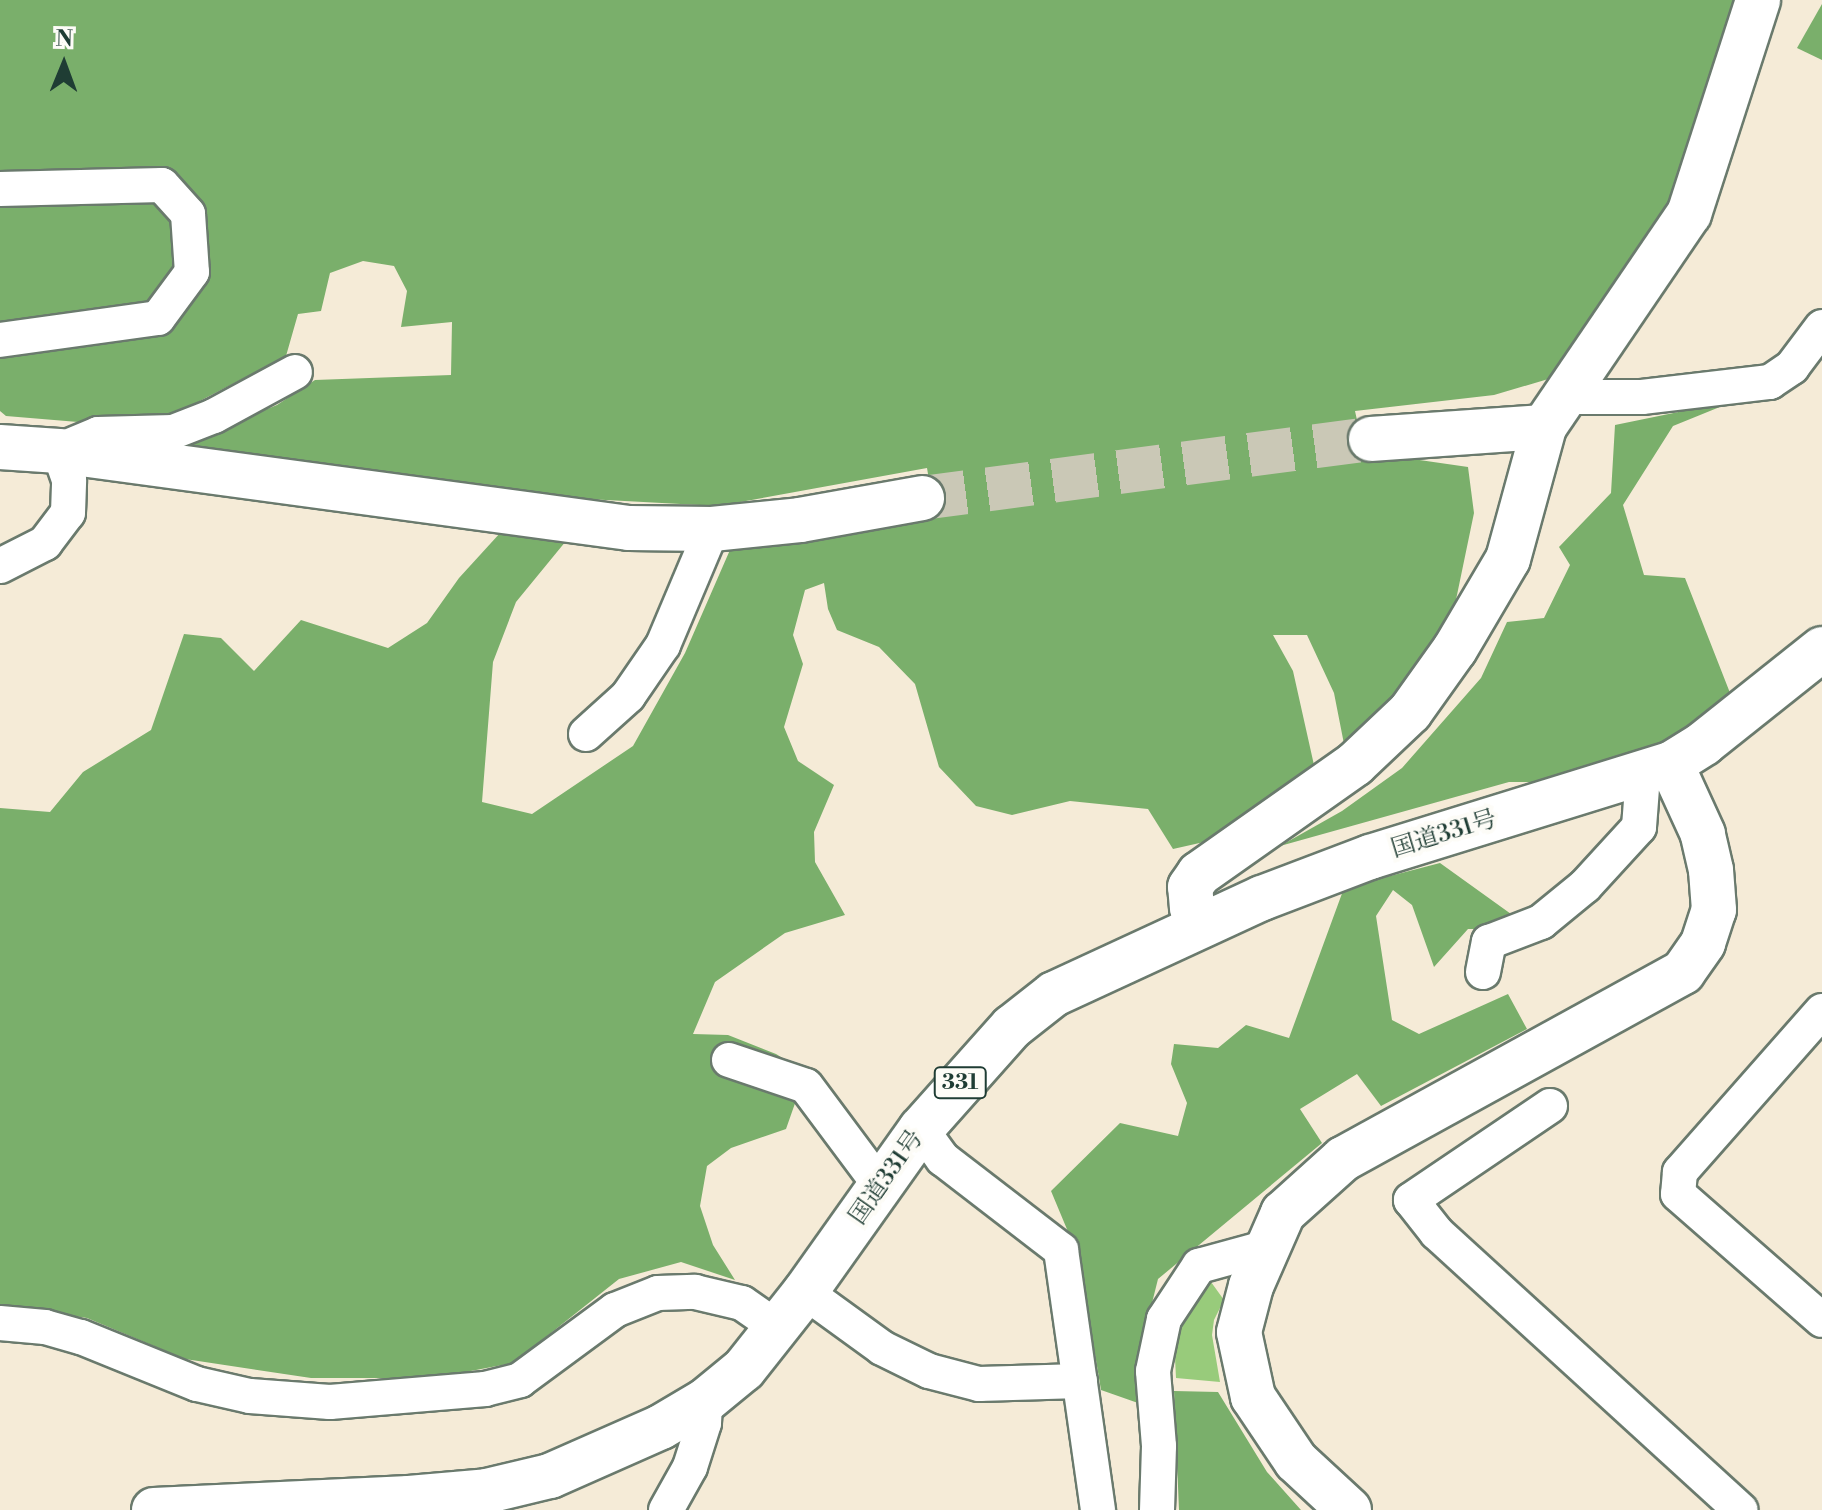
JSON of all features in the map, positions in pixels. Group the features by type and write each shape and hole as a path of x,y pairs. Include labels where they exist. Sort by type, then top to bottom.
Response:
{"main road":[{"path":"1199,926 1192,908 1190,887 1199,874 1355,764 1410,712 1455,649 1508,559 1554,412 1689,214 1758,0"},
{"path":"1371,439 1554,412"},
{"path":"0,447 59,451 629,528 712,529 800,520 922,498"},
{"name":"国道331号","path":"154,1510 409,1498 520,1486 621,1447 705,1401 744,1369 882,1188 921,1129 1012,1027 1054,994 1199,926 1370,857 1657,770 1704,743 1822,649"},
{"path":"1349,1510 1296,1461 1253,1397 1239,1332 1251,1286 1283,1213 1343,1159 1683,972 1703,943 1714,910 1711,870 1703,834 1657,770"}],"street":[{"path":"0,189 162,185 188,214 192,272 158,318 0,340"},
{"path":"1554,412 1642,397 1770,382 1792,367 1820,335"},
{"path":"0,427 59,451 98,434 173,432 214,416 295,372"},
{"path":"0,566 45,543 68,513 69,480 59,451"},
{"path":"586,734 628,696 663,645 712,529"},
{"path":"1483,972 1489,942 1541,922 1585,886 1639,827 1657,770"},
{"path":"1822,1011 1680,1172 1678,1194 1822,1320"},
{"path":"729,1060 806,1086 882,1188"},
{"path":"1550,1106 1411,1200 1437,1233 1740,1510"},
{"path":"921,1129 943,1159 1061,1250 1098,1510"},
{"path":"1157,1510 1159,1446 1153,1371 1164,1319 1199,1266 1268,1247"},
{"path":"0,1323 45,1327 81,1337 197,1384 250,1396 330,1402 485,1389 520,1380 615,1310 658,1293 695,1292 742,1303 778,1328"},
{"path":"805,1292 882,1348 929,1371 979,1384 1080,1381"},
{"path":"666,1510 690,1467 704,1423 705,1401"}],"green space":[{"path":"0,0 1734,0 1668,209 1555,377 1494,395 1355,411 1364,452 1468,467 1474,513 1452,619 1397,709 1344,744 1334,693 1307,635 1273,635 1293,671 1316,774 1204,842 1173,849 1148,809 1070,801 1012,815 976,806 939,767 915,684 879,647 837,630 828,609 824,583 805,590 793,635 803,664 784,727 798,761 834,785 814,832 815,862 845,915 785,933 715,982 693,1034 728,1035 776,1054 806,1072 786,1129 731,1148 707,1166 700,1206 713,1245 735,1280 681,1262 619,1279 513,1363 434,1378 311,1378 185,1359 87,1318 0,1305 0,808 50,812 83,772 151,730 184,634 221,638 254,671 301,620 388,648 427,623 459,578 501,532 566,541 516,602 493,662 482,802 532,814 633,746 685,653 733,543 935,516 927,468 718,506 494,494 178,446 277,405 315,380 451,375 452,322 401,327 407,291 394,266 363,261 330,273 321,311 298,314 286,356 171,416 78,422 6,416 0,411 0,355 160,334 205,277 174,174 0,176"},
{"path":"1822,4 1822,60 1797,48"},
{"path":"151,200 177,228 173,271 145,311 0,327 0,204"},
{"path":"1737,400 1673,426 1623,505 1644,575 1685,578 1732,698 1689,731 1557,782 1509,782 1280,846 1342,811 1402,768 1481,678 1507,622 1544,618 1570,565 1559,547 1611,493 1615,425"},
{"path":"1440,863 1511,914 1487,929 1468,929 1434,967 1412,905 1393,890 1376,916 1392,1020 1419,1034 1508,994 1527,1029 1381,1106 1357,1074 1300,1109 1322,1143 1158,1279 1139,1355 1138,1403 1101,1390 1079,1258 1051,1191 1120,1123 1178,1136 1187,1103 1171,1064 1174,1044 1218,1048 1246,1025 1289,1038 1344,888"},
{"path":"1211,1282 1224,1300 1214,1320 1212,1335 1220,1382 1176,1378 1174,1338 1188,1304"},
{"path":"1174,1391 1218,1392 1267,1472 1301,1510 1179,1510"}],"tunnel":[{"path":"922,498 1371,439"}]}
